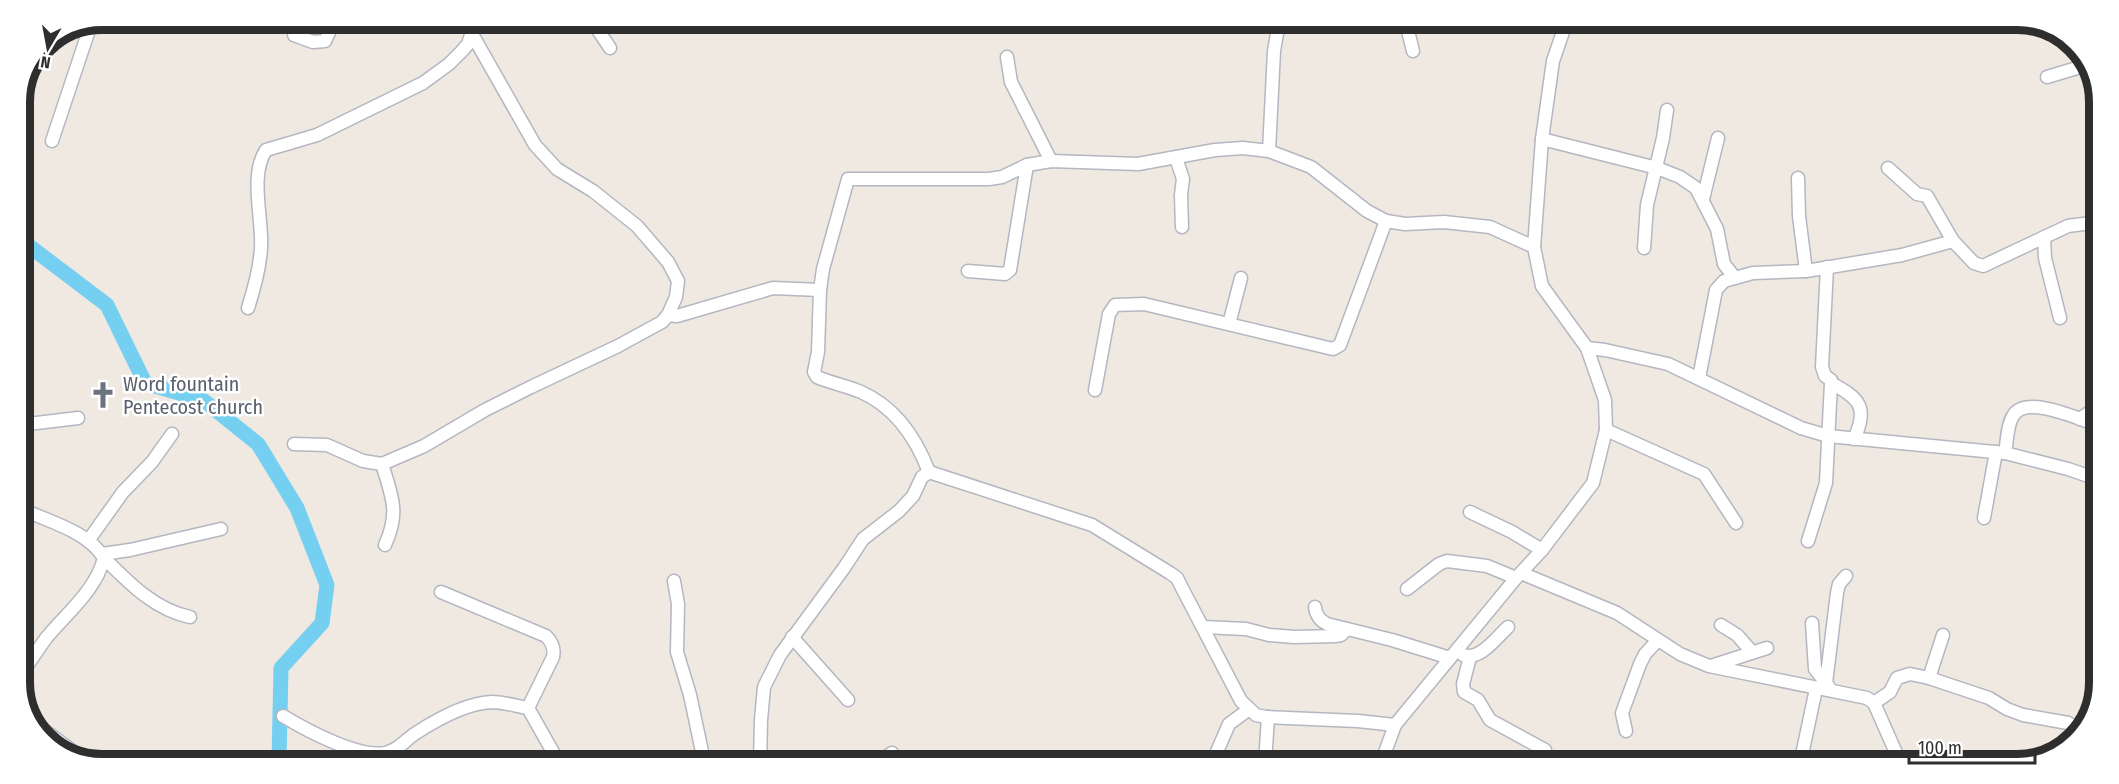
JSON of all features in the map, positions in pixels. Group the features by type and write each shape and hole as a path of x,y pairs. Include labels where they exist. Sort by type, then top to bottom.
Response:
{"street":[{"path":"294,35 314,42 325,41 330,30"},
{"path":"248,308 261,246 258,190 260,163 266,150 317,135 423,83 455,58 468,44 473,30"},
{"path":"598,30 610,48"},
{"path":"1269,151 1277,30"},
{"path":"1408,30 1413,51"},
{"path":"1384,754 1395,725 1542,550 1593,483 1606,430 1605,400 1587,348 1542,286 1533,247 1542,139 1553,61 1563,30"},
{"path":"52,141 89,31"},
{"path":"294,444 327,445 363,461 382,464 423,446 485,410 618,346 662,322 668,315 676,297 678,281 668,262 637,226 593,191 557,169 535,145 472,34"},
{"path":"1007,57 1011,82 1051,161"},
{"path":"2047,77 2080,67"},
{"path":"1644,248 1647,205 1657,168 1667,110"},
{"path":"1703,199 1718,138"},
{"path":"1542,139 1657,168 1680,177 1696,188 1717,229 1724,264 1735,278"},
{"path":"1395,725 1256,715 1248,710 1241,701 1177,578 1142,554 1092,525 929,472 911,435 885,407 861,392 817,377 814,372 818,352 823,269 848,179 1002,177 1027,165 1051,161 1080,160 1133,164 1243,148 1269,151 1311,167 1367,212 1386,221 1405,224 1444,222 1490,227 1533,247"},
{"path":"1176,158 1183,179 1182,227"},
{"path":"968,271 1005,274 1010,270 1027,165"},
{"path":"1888,168 1917,194 1927,196 1953,241 1974,263 1983,266 2068,226 2089,223"},
{"path":"1798,178 1798,216 1806,271"},
{"path":"1095,390 1109,314 1115,305 1144,304 1333,349 1340,345 1386,221"},
{"path":"2044,237 2045,258 2060,318"},
{"path":"1699,378 1716,290 1724,281 1753,273 1806,271 1902,255 1953,241"},
{"path":"1808,542 1826,483 1831,380 1825,376 1822,367 1827,267"},
{"path":"1229,324 1241,278"},
{"path":"668,315 676,316 773,288 820,290"},
{"path":"1587,348 1668,364 1801,428 1828,436 2001,452 2089,476"},
{"path":"1831,383 1852,394 1859,404 1859,423 1854,439"},
{"path":"1984,518 2001,452 2012,417 2018,409 2028,406 2056,411 2089,422"},
{"path":"2080,419 2089,413"},
{"path":"30,424 78,418"},
{"path":"1606,430 1704,474 1736,523"},
{"path":"88,540 123,492 152,462 172,434"},
{"path":"382,464 393,501 394,518 385,545"},
{"path":"760,754 765,687 780,655 863,539 899,511 913,496 922,477 929,472"},
{"path":"30,512 88,540 123,578 158,606 173,614 190,617"},
{"path":"1470,512 1512,532 1542,550"},
{"path":"103,556 221,529"},
{"path":"30,658 81,600 102,565 103,556"},
{"path":"1407,589 1439,564 1447,561 1487,566 1519,576 1617,613 1680,654 1709,666 1867,698 1874,703 1897,754"},
{"path":"1803,754 1825,688 1837,593 1839,584 1846,576"},
{"path":"674,581 678,604 677,652 690,695 703,754"},
{"path":"441,592 546,636 550,640 554,651 553,657 528,708"},
{"path":"1315,607 1316,615 1321,621 1454,655 1470,657 1478,655 1508,627"},
{"path":"1812,623 1815,669 1825,688"},
{"path":"1721,625 1737,635 1752,652"},
{"path":"1203,627 1246,629 1269,635 1294,637 1335,636 1341,635 1347,629"},
{"path":"1929,678 1942,635"},
{"path":"792,637 848,700"},
{"path":"1626,731 1622,713 1640,664 1645,654 1658,640"},
{"path":"1709,666 1767,648"},
{"path":"1470,657 1463,684 1464,692 1478,700 1490,720 1545,750"},
{"path":"1874,703 1890,692 1897,678 1910,674 1989,698 2023,715 2067,723 2073,727"},
{"path":"283,716 308,731 353,748 372,753 384,753 404,745 410,737 435,722 477,704 493,702 528,708"},
{"path":"528,708 554,754"},
{"path":"1216,754 1229,724 1248,710"},
{"path":"1266,754 1268,717"},
{"path":"353,748 354,754"}],"waterway":[{"path":"30,247 107,305 145,383 203,400 258,444 297,508 327,585 322,623 281,668 279,754"}],"place":[{"name":"Word fountain Pentecost church","path":"103,395"}]}
